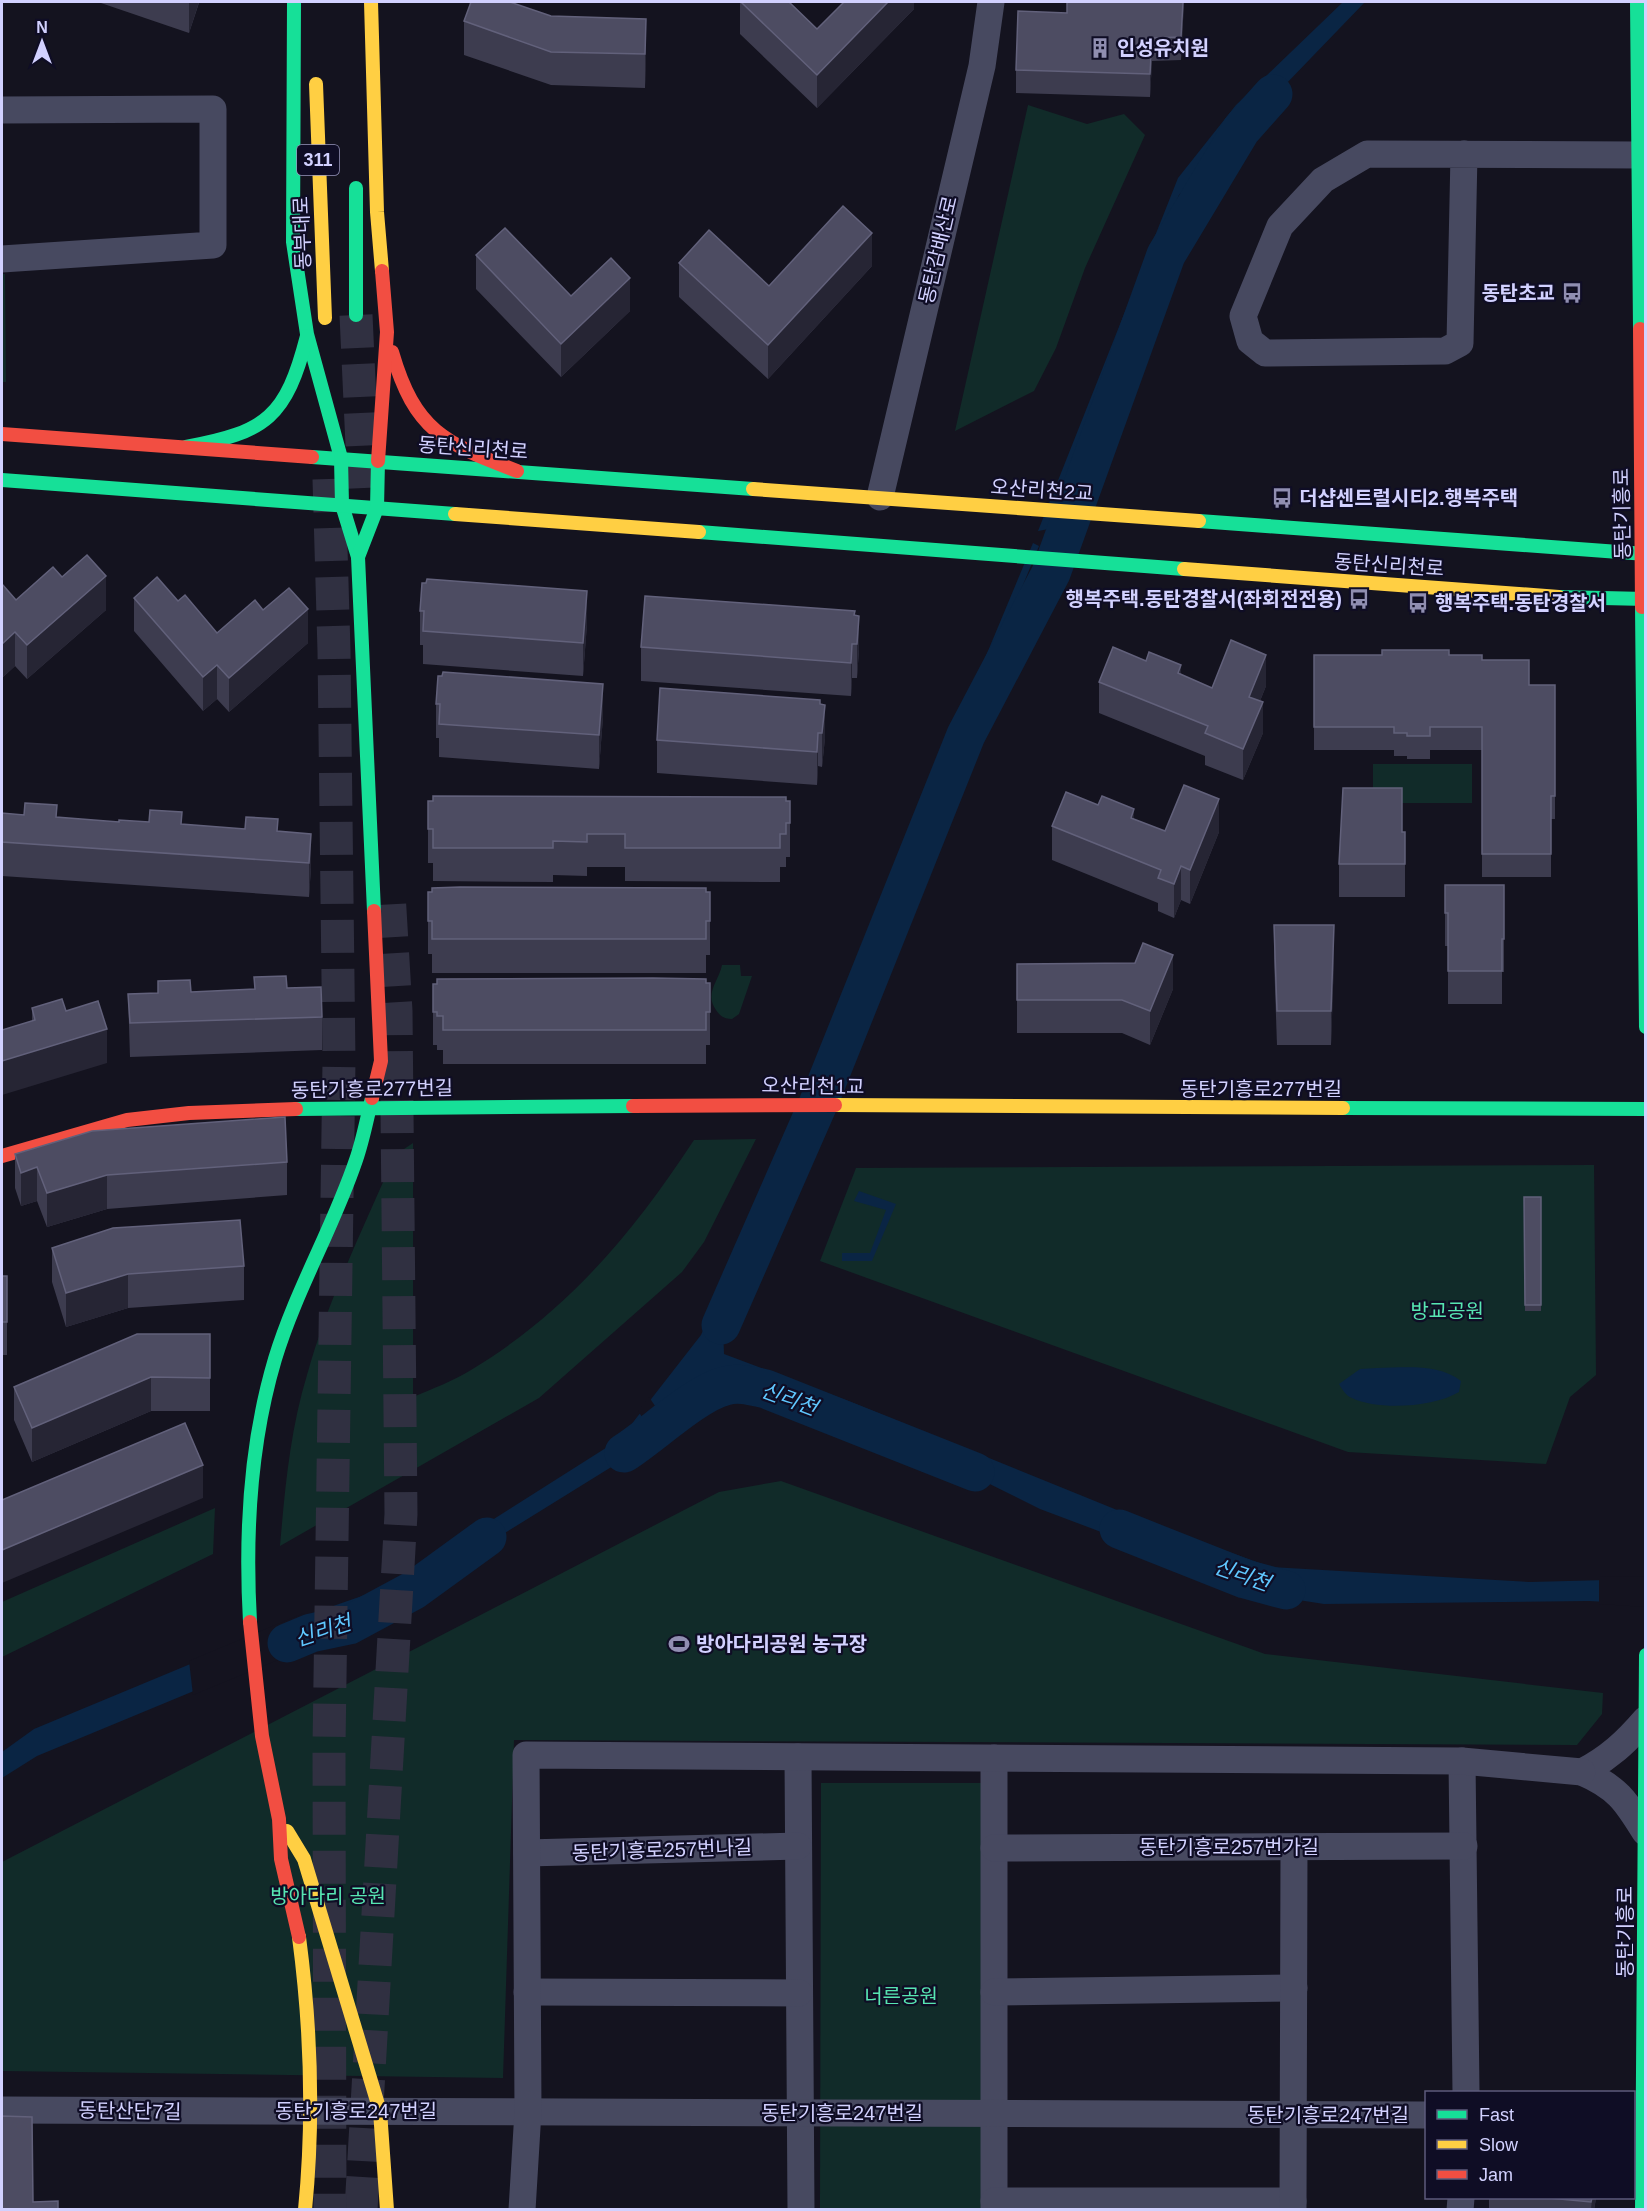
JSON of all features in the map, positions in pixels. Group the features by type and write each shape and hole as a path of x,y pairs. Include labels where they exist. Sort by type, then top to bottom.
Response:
{"main road":[{"path":"294,2 293,242 307,334 341,458 342,505 358,557 381,1061 356,1160 291,1314 275,1360 254,1460 248,1580 253,1666 262,1736 279,1819 281,1859 299,1937 309,2013 310,2112 305,2210"},
{"path":"371,2 377,212 387,332 396,370 407,399 429,429 457,448 517,471"},
{"name":"동탄기흥로","path":"1637,2 1644,554 1646,1027"},
{"name":"동부대로","path":"316,68 325,318"},
{"name":"311","path":"356,176 356,315"},
{"path":"358,557 377,508 387,332"},
{"path":"186,447 220,441 239,434 274,415 291,392 299,372 307,334"},
{"name":"동탄신리천로","path":"2,434 942,502"},
{"path":"2,480 377,508"},
{"name":"오산리천2교","path":"942,502 1140,517"},
{"name":"동탄신리천로","path":"377,508 1562,597 1644,599"},
{"name":"동탄신리천로","path":"1140,517 1644,554"},
{"name":"동탄기흥로277번길","path":"2,1156 127,1120 212,1112 370,1108 749,1105"},
{"name":"오산리천1교","path":"749,1105 876,1107"},
{"name":"동탄기흥로277번길","path":"876,1107 1646,1109"},
{"name":"동탄기흥로","path":"1642,2210 1646,1654"},
{"path":"279,1819 304,1859 380,2111 387,2210"}],"street":[{"name":"동탄감배산로","path":"880,497 981,66 991,2"},
{"path":"2,110 213,109 213,245 2,259"},
{"path":"1464,154 1460,343 1445,351 1265,353 1250,341 1243,316 1280,226 1323,180 1367,154 1464,154 1639,155"},
{"path":"1582,1772 1608,1759 1645,1720"},
{"path":"522,2210 528,2111 526,1755 1462,1761 1582,1772 1601,1781 1623,1796 1645,1832"},
{"path":"798,1757 801,2210"},
{"path":"994,1758 994,2205 1293,2205 1294,1847"},
{"path":"1462,1761 1466,2091"},
{"name":"동탄기흥로257번나길","path":"527,1853 798,1846"},
{"name":"동탄기흥로257번가길","path":"994,1848 1464,1846"},
{"path":"994,1992 1294,1988"},
{"path":"527,1992 799,1993"},
{"name":"동탄산단7길","path":"2,2110 258,2112"},
{"name":"동탄기흥로247번길","path":"258,2112 1425,2115"}],"green space":[{"path":"1028,105 1087,124 1124,114 1145,135 1085,268 1056,348 1034,391 955,431"},
{"path":"2,274 5,274 6,382 2,382"},
{"path":"1373,764 1472,764 1472,803 1373,803"},
{"path":"722,965 740,965 741,976 752,976 739,1014 732,1019 724,1018 719,1014 711,998"},
{"path":"756,1139 704,1242 682,1272 539,1398 280,1546 292,1438 307,1375 336,1291 395,1155 413,1143 413,1397 471,1370 538,1323 568,1296 622,1238 694,1140"},
{"name":"방교공원","path":"1594,1165 1596,1375 1570,1397 1546,1464 1348,1452 820,1261 856,1168"},
{"name":"방아다리 공원","path":"781,1481 1265,1654 1603,1693 1602,1714 1577,1745 514,1740 503,2078 2,2071 2,1862 719,1492"},
{"path":"215,1508 213,1554 2,1657 2,1602"},
{"name":"너른공원","path":"821,1783 983,1783 982,2209 820,2210"}],"water":[{"path":"1343,2 1365,2 1179,195 1049,529 1038,531 1178,178 1236,105"},
{"path":"1033,543 1039,546 813,1096 803,1095"},
{"path":"796,1118 801,1119 723,1326 724,1354 851,1402 1159,1527 1271,1567 1530,1582 1645,1579 1645,1604 1589,1601 1324,1604 1255,1593 1239,1576 1169,1549 1149,1550 1040,1509 927,1453 877,1433 846,1415 835,1402 717,1370 642,1448 500,1536 307,1644 37,1756 2,1778 2,1752 34,1729 313,1613 385,1588 620,1439 701,1335"},
{"path":"859,1191 896,1204 872,1261 842,1261 842,1253 870,1253 886,1210 854,1201"},
{"path":"1420,1368 1442,1371 1461,1381 1459,1392 1436,1401 1391,1406 1377,1405 1352,1398 1339,1384 1360,1369"}],"pier":[{"path":"810,1069 827,1069 816,1097 800,1094"},
{"path":"793,1117 804,1120 798,1136 785,1136"},
{"path":"649,1397 668,1425 656,1438 638,1411"},
{"path":"1646,1576 1646,1607 1599,1604 1599,1577"},
{"path":"304,1613 307,1648 193,1695 189,1661"}],"building":[{"path":"471,2 510,2 551,16 646,19 645,54 551,52 464,21"},
{"path":"741,2 789,2 817,29 844,2 888,2 817,75"},
{"name":"인성유치원","path":"1067,2 1183,2 1181,37 1152,38 1150,74 1016,70 1018,11 1067,13"},
{"path":"843,206 872,233 768,345 679,263 709,230 769,286"},
{"path":"505,228 571,296 611,258 630,278 561,344 476,255"},
{"path":"87,555 106,576 27,645 15,632 2,644 2,584 16,600 53,567 62,577"},
{"path":"157,577 178,601 185,595 217,633 255,600 263,610 289,588 308,609 229,678 217,665 203,677 134,598"},
{"path":"427,579 587,591 583,643 423,631 424,611 420,611 422,583 426,583"},
{"path":"645,596 855,611 854,615 859,616 857,644 852,644 851,663 641,647"},
{"path":"1231,640 1266,655 1249,697 1263,702 1243,749 1205,733 1208,726 1099,682 1113,647 1146,661 1149,652 1181,665 1178,673 1212,688"},
{"path":"1382,650 1449,650 1449,655 1482,655 1482,660 1529,660 1529,685 1555,685 1555,796 1551,796 1551,854 1482,854 1482,727 1430,727 1430,736 1407,736 1407,733 1394,733 1394,727 1314,727 1314,655 1382,655"},
{"path":"443,672 603,684 599,735 439,724 440,704 436,704 438,676 442,676"},
{"path":"660,688 820,700 820,704 825,705 822,733 818,733 817,752 657,740"},
{"path":"1184,785 1219,799 1190,870 1181,866 1174,884 1158,878 1161,870 1052,826 1066,792 1098,805 1102,796 1134,809 1131,818 1165,831"},
{"path":"1343,788 1402,788 1405,864 1339,864"},
{"path":"433,796 786,797 786,801 790,801 790,823 786,823 786,834 780,834 780,848 625,848 625,834 587,834 587,842 553,841 553,848 433,848 433,829 428,829 428,801 433,801"},
{"path":"25,803 57,805 56,817 119,822 119,820 149,822 150,810 182,812 181,824 245,829 246,817 278,819 277,831 311,834 309,863 2,842 2,813 24,815"},
{"path":"1445,885 1504,885 1502,971 1448,971 1448,913 1445,913"},
{"path":"432,888 706,888 706,892 710,892 710,921 706,921 706,939 432,939 432,921 428,921 428,892 432,892"},
{"path":"1274,925 1334,925 1331,1011 1277,1011"},
{"path":"1143,943 1173,955 1150,1011 1122,1000 1017,1000 1017,964 1135,963"},
{"path":"286,976 287,988 321,987 322,1017 130,1023 128,994 158,993 158,981 190,980 191,992 255,989 254,977"},
{"path":"437,979 706,979 706,983 710,983 710,1012 706,1012 706,1030 443,1030 443,1016 437,1016 437,1012 433,1012 433,984 437,984"},
{"path":"62,999 66,1011 98,1001 107,1029 2,1061 2,1030 35,1020 32,1008"},
{"path":"285,1117 287,1162 107,1175 47,1193 37,1167 21,1173 15,1154 92,1131"},
{"path":"1524,1197 1541,1197 1541,1305 1525,1305"},
{"path":"240,1220 244,1266 128,1274 66,1293 52,1248 113,1228"},
{"path":"2,1276 7,1276 7,1322 2,1322"},
{"path":"137,1334 210,1334 210,1378 151,1377 32,1428 14,1387"},
{"path":"185,1423 203,1465 2,1550 2,1500"},
{"path":"2,2116 32,2117 33,2202 58,2201 58,2210 2,2210"},
{"path":"1560,2199 1592,2199 1591,2202"}],"waterway":[{"path":"721,1325 818,1104 966,735 1051,573 1166,255 1241,130 1273,94"},
{"name":"신리천","path":"624,1453 701,1397 713,1390 740,1384 766,1389 975,1472"},
{"name":"신리천","path":"1119,1529 1245,1579 1286,1590"},
{"name":"신리천","path":"287,1643 311,1633 349,1625 414,1590 487,1537"}],"tunnel":[{"path":"356,315 364,488"},
{"path":"329,479 334,651 339,1061 329,1747 330,2210"},
{"path":"361,2210 401,1514 396,1011 389,893"}],"traffic: fast":[{"path":"294,2 293,242 307,334 341,458"},
{"path":"1637,2 1640,329"},
{"path":"356,188 356,315"},
{"path":"186,447 236,435 254,427 269,416 281,403 291,385 307,336"},
{"path":"312,457 753,489"},
{"path":"341,458 342,505 358,557 374,911"},
{"path":"358,557 377,508 378,461"},
{"path":"2,480 455,514"},
{"path":"1199,521 1646,554"},
{"path":"699,532 1184,569"},
{"path":"1559,597 1646,599"},
{"path":"1642,607 1646,1027"},
{"path":"250,1622 248,1556 251,1489 267,1391 284,1333 356,1160 372,1098"},
{"path":"296,1109 633,1106"},
{"path":"1343,1108 1646,1109"},
{"path":"1642,2210 1646,1655"}],"traffic: slow":[{"path":"371,2 377,212 382,271"},
{"path":"316,84 325,318"},
{"path":"753,489 1199,521"},
{"path":"455,514 699,532"},
{"path":"1184,569 1559,597"},
{"path":"835,1105 1343,1108"},
{"path":"287,1831 304,1859 380,2111 387,2210"},
{"path":"299,1937 309,2039 310,2074 310,2142 305,2210"}],"traffic: jam":[{"path":"378,461 387,332 382,271"},
{"path":"1640,329 1642,607"},
{"path":"392,352 411,400 422,417 436,431 470,452 517,471"},
{"path":"2,434 312,457"},
{"path":"372,1098 381,1061 374,911"},
{"path":"633,1106 835,1105"},
{"path":"2,1156 127,1120 189,1113 296,1109"},
{"path":"250,1622 262,1736 279,1819 281,1859 299,1937"}],"place":[{"name":"인성유치원","path":"1100,48"},
{"name":"동탄초교","path":"1572,293"},
{"name":"더샵센트럴시티2.행복주택","path":"1282,498"},
{"name":"행복주택.동탄경찰서(좌회전전용)","path":"1359,599"},
{"name":"행복주택.동탄경찰서","path":"1418,603"},
{"name":"방아다리공원 농구장","path":"679,1644"}]}
